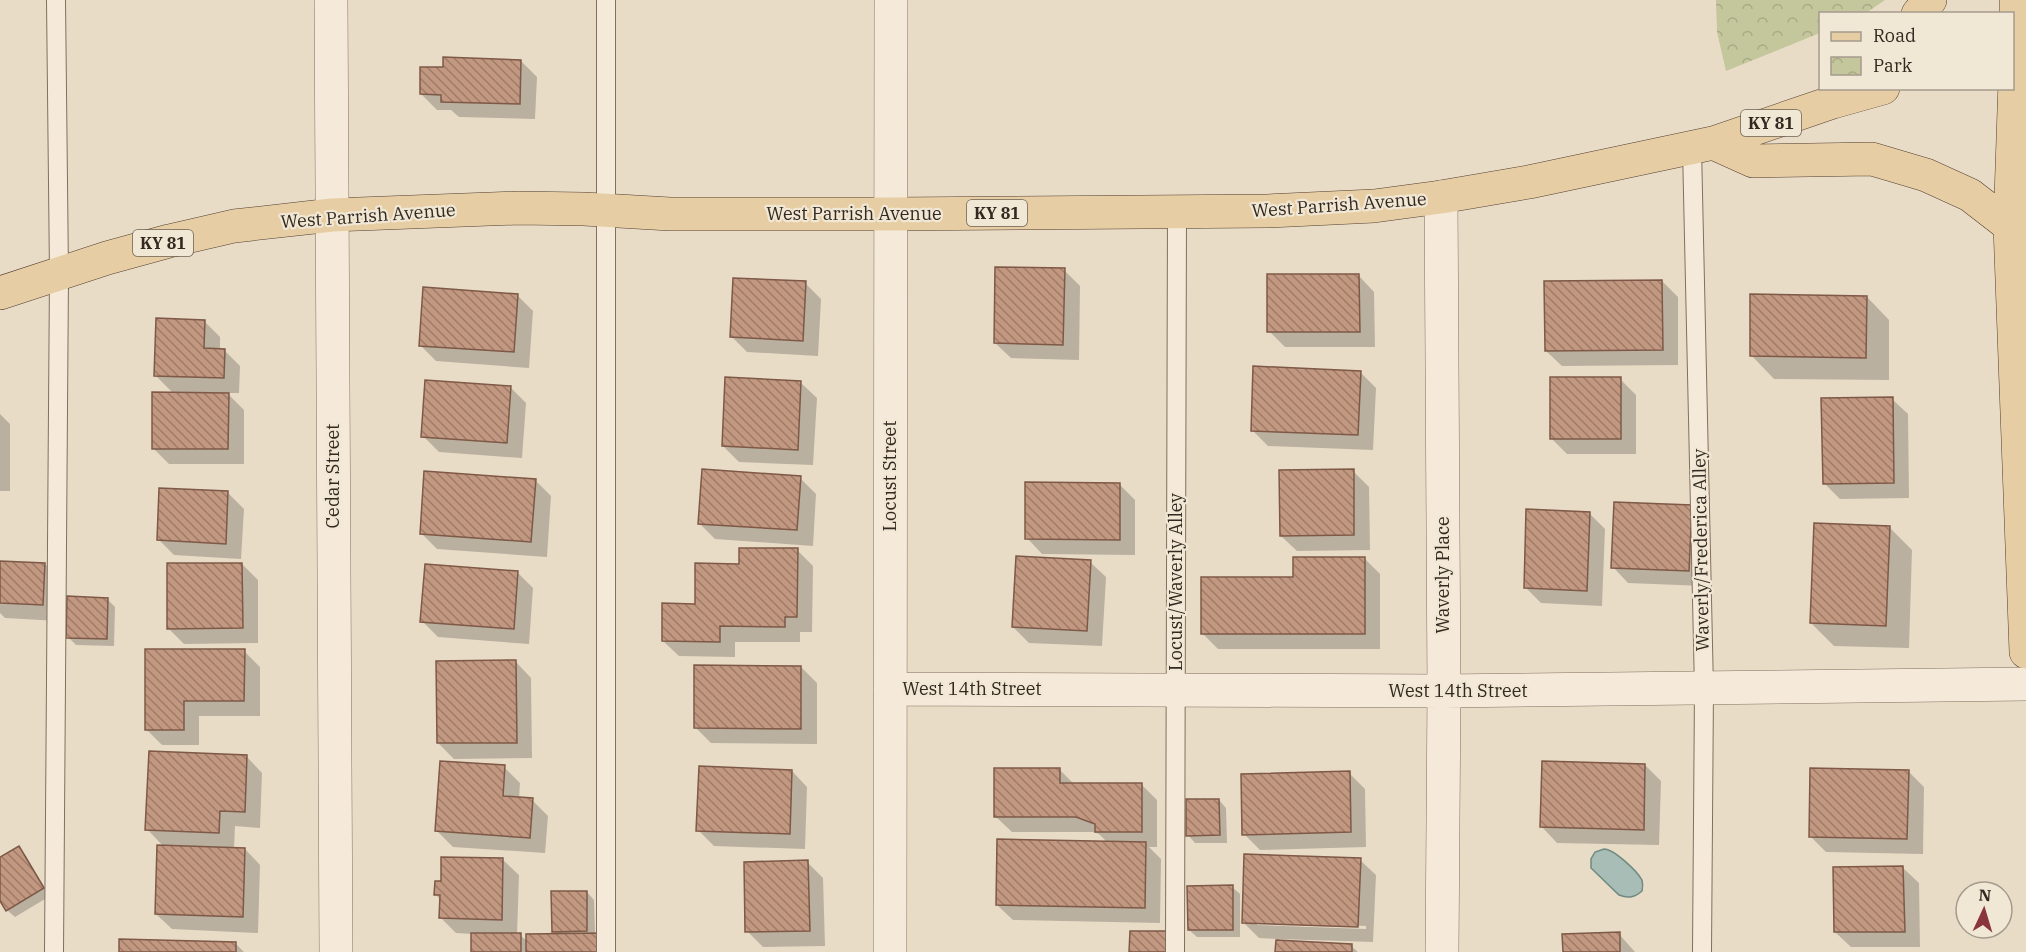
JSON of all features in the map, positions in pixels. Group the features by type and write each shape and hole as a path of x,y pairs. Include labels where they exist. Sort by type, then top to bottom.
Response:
{"main road":[{"path":"1920,12 1930,0"},
{"path":"2016,0 2026,652"},
{"name":"West Parrish Avenue","path":"0,293 169,241 234,226 332,215 519,208 670,214 891,214 1267,211 1374,206 1441,198 1702,146 1840,95 1871,90"},
{"path":"1702,146 1752,161 1872,159 1926,175 2018,215"}],"street":[{"name":"Cedar Street","path":"331,0 336,952"},
{"name":"Locust Street","path":"890,952 891,0"},
{"name":"Waverly Place","path":"1441,198 1444,691 1442,952"},
{"name":"West 14th Street","path":"890,689 1444,691 2026,684"}],"lane":[{"path":"54,952 59,274 56,0"},
{"path":"606,0 604,210 606,952"},
{"name":"Waverly/Frederica Alley","path":"1702,146 1704,688 1702,952"},
{"name":"Locust/Waverly Alley","path":"1175,952 1177,211"}],"green space":[{"path":"1716,0 1885,0 1867,12 1819,12 1819,33 1726,71 1717,32"}],"water":[{"path":"1604,849 1619,856 1635,871 1642,880 1642,891 1632,897 1619,895 1591,868 1591,859 1595,852"}],"building":[{"path":"443,57 521,60 520,104 441,102 441,95 420,94 420,67 443,67"},
{"path":"995,267 1065,268 1063,345 994,343"},
{"path":"1267,274 1359,274 1360,332 1267,332"},
{"path":"733,278 806,281 803,341 730,337"},
{"path":"1662,280 1663,350 1545,351 1544,281"},
{"path":"423,287 518,294 514,352 419,346"},
{"path":"1750,294 1867,296 1866,358 1750,356"},
{"path":"156,318 205,320 204,348 225,349 224,378 154,376"},
{"path":"1253,366 1361,371 1358,435 1251,431"},
{"path":"725,377 801,381 798,450 722,446"},
{"path":"1550,377 1621,377 1621,439 1550,439"},
{"path":"425,380 511,386 507,443 421,437"},
{"path":"152,392 229,393 228,449 152,449"},
{"path":"1893,397 1894,483 1823,484 1821,398"},
{"path":"702,469 801,476 797,530 698,524"},
{"path":"1354,469 1354,535 1280,536 1279,470"},
{"path":"424,471 536,479 531,542 420,534"},
{"path":"1025,482 1120,483 1120,540 1025,539"},
{"path":"159,488 228,491 226,544 157,540"},
{"path":"1614,502 1692,505 1689,571 1611,568"},
{"path":"1526,509 1590,512 1587,591 1524,588"},
{"path":"1814,523 1890,526 1886,626 1810,623"},
{"path":"739,548 798,548 797,617 785,617 785,627 720,626 720,642 662,641 662,603 695,604 695,563 739,564"},
{"path":"1016,556 1091,560 1087,631 1012,627"},
{"path":"1293,557 1365,557 1365,634 1201,634 1201,577 1293,577"},
{"path":"0,561 45,563 43,605 0,603"},
{"path":"167,563 242,563 243,628 167,629"},
{"path":"425,564 518,571 514,629 420,622"},
{"path":"67,596 108,598 107,639 66,638"},
{"path":"145,649 245,649 244,701 184,701 184,730 145,730"},
{"path":"516,660 517,743 437,743 436,661"},
{"path":"694,665 801,666 801,729 694,728"},
{"path":"149,751 247,755 245,812 220,811 219,833 145,830"},
{"path":"440,761 505,765 503,796 533,798 530,838 435,831"},
{"path":"1542,761 1645,764 1644,830 1540,827"},
{"path":"699,766 792,770 790,834 696,831"},
{"path":"994,768 1060,768 1060,783 1142,783 1142,832 1095,832 1095,824 1076,817 994,817"},
{"path":"1810,768 1909,770 1907,839 1809,837"},
{"path":"1350,771 1351,832 1242,835 1241,774"},
{"path":"1186,799 1219,799 1220,835 1186,836"},
{"path":"997,839 1146,842 1145,908 996,905"},
{"path":"157,845 245,848 243,917 155,914"},
{"path":"19,846 44,888 6,911 0,901 0,857"},
{"path":"1244,854 1361,858 1358,927 1242,923"},
{"path":"441,857 503,858 502,920 439,918 440,895 434,895 435,881 441,881"},
{"path":"808,860 810,931 745,932 744,862"},
{"path":"1903,866 1905,932 1834,932 1833,867"},
{"path":"1233,885 1233,930 1188,930 1187,886"},
{"path":"551,891 587,891 587,931 552,932"},
{"path":"1130,931 1168,931 1167,952 1129,952"},
{"path":"1620,932 1620,952 1563,952 1562,934"},
{"path":"471,933 521,933 521,952 471,952"},
{"path":"602,933 602,952 526,952 526,934"},
{"path":"119,939 236,942 236,952 119,952"},
{"path":"1276,940 1352,944 1352,952 1275,952"}]}
